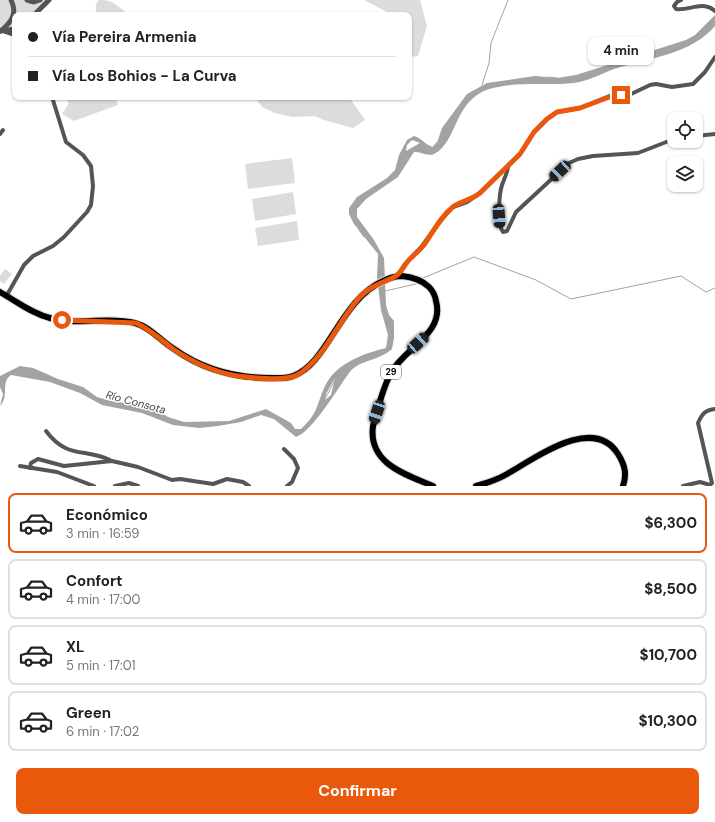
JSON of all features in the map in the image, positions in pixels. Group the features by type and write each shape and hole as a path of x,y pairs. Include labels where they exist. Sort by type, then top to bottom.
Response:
{"main road":[{"path":"0,292 23,306 50,318 76,321 136,323 146,328 188,358 211,368 236,376 278,378 292,377 306,368 320,352 352,305 366,290 376,284 397,276"},
{"name":"29","path":"397,276 409,277 425,283 434,294 438,311 431,330 400,359 391,372 373,426 372,440 379,458 394,468 433,486"},
{"path":"476,486 502,477 549,449 581,439 592,438 605,442 616,450 626,474 623,486"}],"street":[{"path":"11,0 14,7 13,12"},
{"path":"27,0 36,2 40,0"},
{"path":"37,12 48,0"},
{"path":"681,0 675,4 674,6 676,9 702,5 709,6 715,11"},
{"path":"1,31 12,17"},
{"path":"1,31 12,29"},
{"path":"1,31 12,34"},
{"path":"397,276 405,264 422,246 442,218 453,207 474,198 520,154 534,132 547,119 557,112 580,108 612,96 629,95 650,85 656,84 672,87 693,84 705,72 715,57"},
{"path":"7,295 24,265 33,256 53,246 87,212 92,199 91,166 83,155 66,142 53,100"},
{"path":"0,134 3,130"},
{"path":"703,135 715,134"},
{"path":"508,166 502,186 499,216 500,227 503,232 507,231 516,212 569,163 578,158 638,153 667,142"},
{"path":"683,486 695,482 710,485 712,483 698,423 702,414 708,410 715,409"},
{"path":"46,431 62,447 71,452 138,467 172,480 180,479 213,484 227,479 243,482 249,486"},
{"path":"284,449 294,459 298,468 292,482 287,486"},
{"path":"30,468 31,463 38,459 64,466 112,460"},
{"path":"20,466 57,472 94,486"},
{"path":"115,486 129,483 138,486"}],"shaded area":[{"path":"0,0 49,0 37,12 12,12 12,29 0,31"},
{"path":"99,0 104,0 114,3 127,12 96,12 97,2"},
{"path":"364,0 420,0 427,26 418,56 412,57 412,12 387,12"},
{"path":"715,15 715,26 705,35 694,43 669,54 617,68 580,82 564,84 521,84 489,89 477,95 469,103 462,112 448,140 442,148 431,155 414,152 398,177 366,199 357,209 357,217 374,240 384,258 386,305 389,315 394,321 394,338 392,349 381,356 358,365 353,369 317,419 296,437 274,419 261,415 241,422 218,426 199,428 173,425 142,413 102,405 80,393 50,382 11,375 6,381 4,398 0,406 3,394 0,387 0,376 20,366 33,368 58,379 83,387 97,397 111,401 153,407 168,417 184,422 229,421 266,409 291,423 295,429 301,429 312,417 326,384 337,370 352,360 386,348 388,335 381,310 377,277 378,254 354,224 349,214 349,208 357,197 387,178 395,170 399,155 407,140 414,136 433,147 437,143 442,128 467,94 487,83 535,76 557,78 576,75 686,40 695,35","holes":["412,140 420,143 406,151 407,145","335,378 331,395 325,400 326,394"]},
{"path":"66,100 116,100 118,105 74,121 62,114 69,103"},
{"path":"257,100 351,100 365,120 353,128 315,116 292,117 275,113 262,107"},
{"path":"292,158 295,183 248,189 245,164"},
{"path":"293,192 296,214 255,221 252,199"},
{"path":"297,221 299,240 258,246 255,228"},
{"path":"5,269 12,274 4,284 0,281 0,276"}],"waterway":[{"path":"482,85 489,63 491,43 508,0"},
{"name":"Río Consota","path":"548,77 557,78"},
{"name":"Río Consota","path":"433,147 437,142"},
{"name":"Río Consota","path":"359,230 364,237"},
{"path":"423,278 474,257 536,280 571,299 681,276 706,292 715,288"},
{"path":"385,291 416,284"},
{"name":"Río Consota","path":"324,401 336,378"}],"route":[{"path":"62,320 136,323 146,328 173,349 188,358 221,372 236,376 259,378 292,377 306,368 315,359 346,313 361,295 376,284 397,276 400,270 422,246 442,218 453,207 467,202 480,193 520,154 534,132 547,119 557,112 580,108 604,98 621,95"}]}
